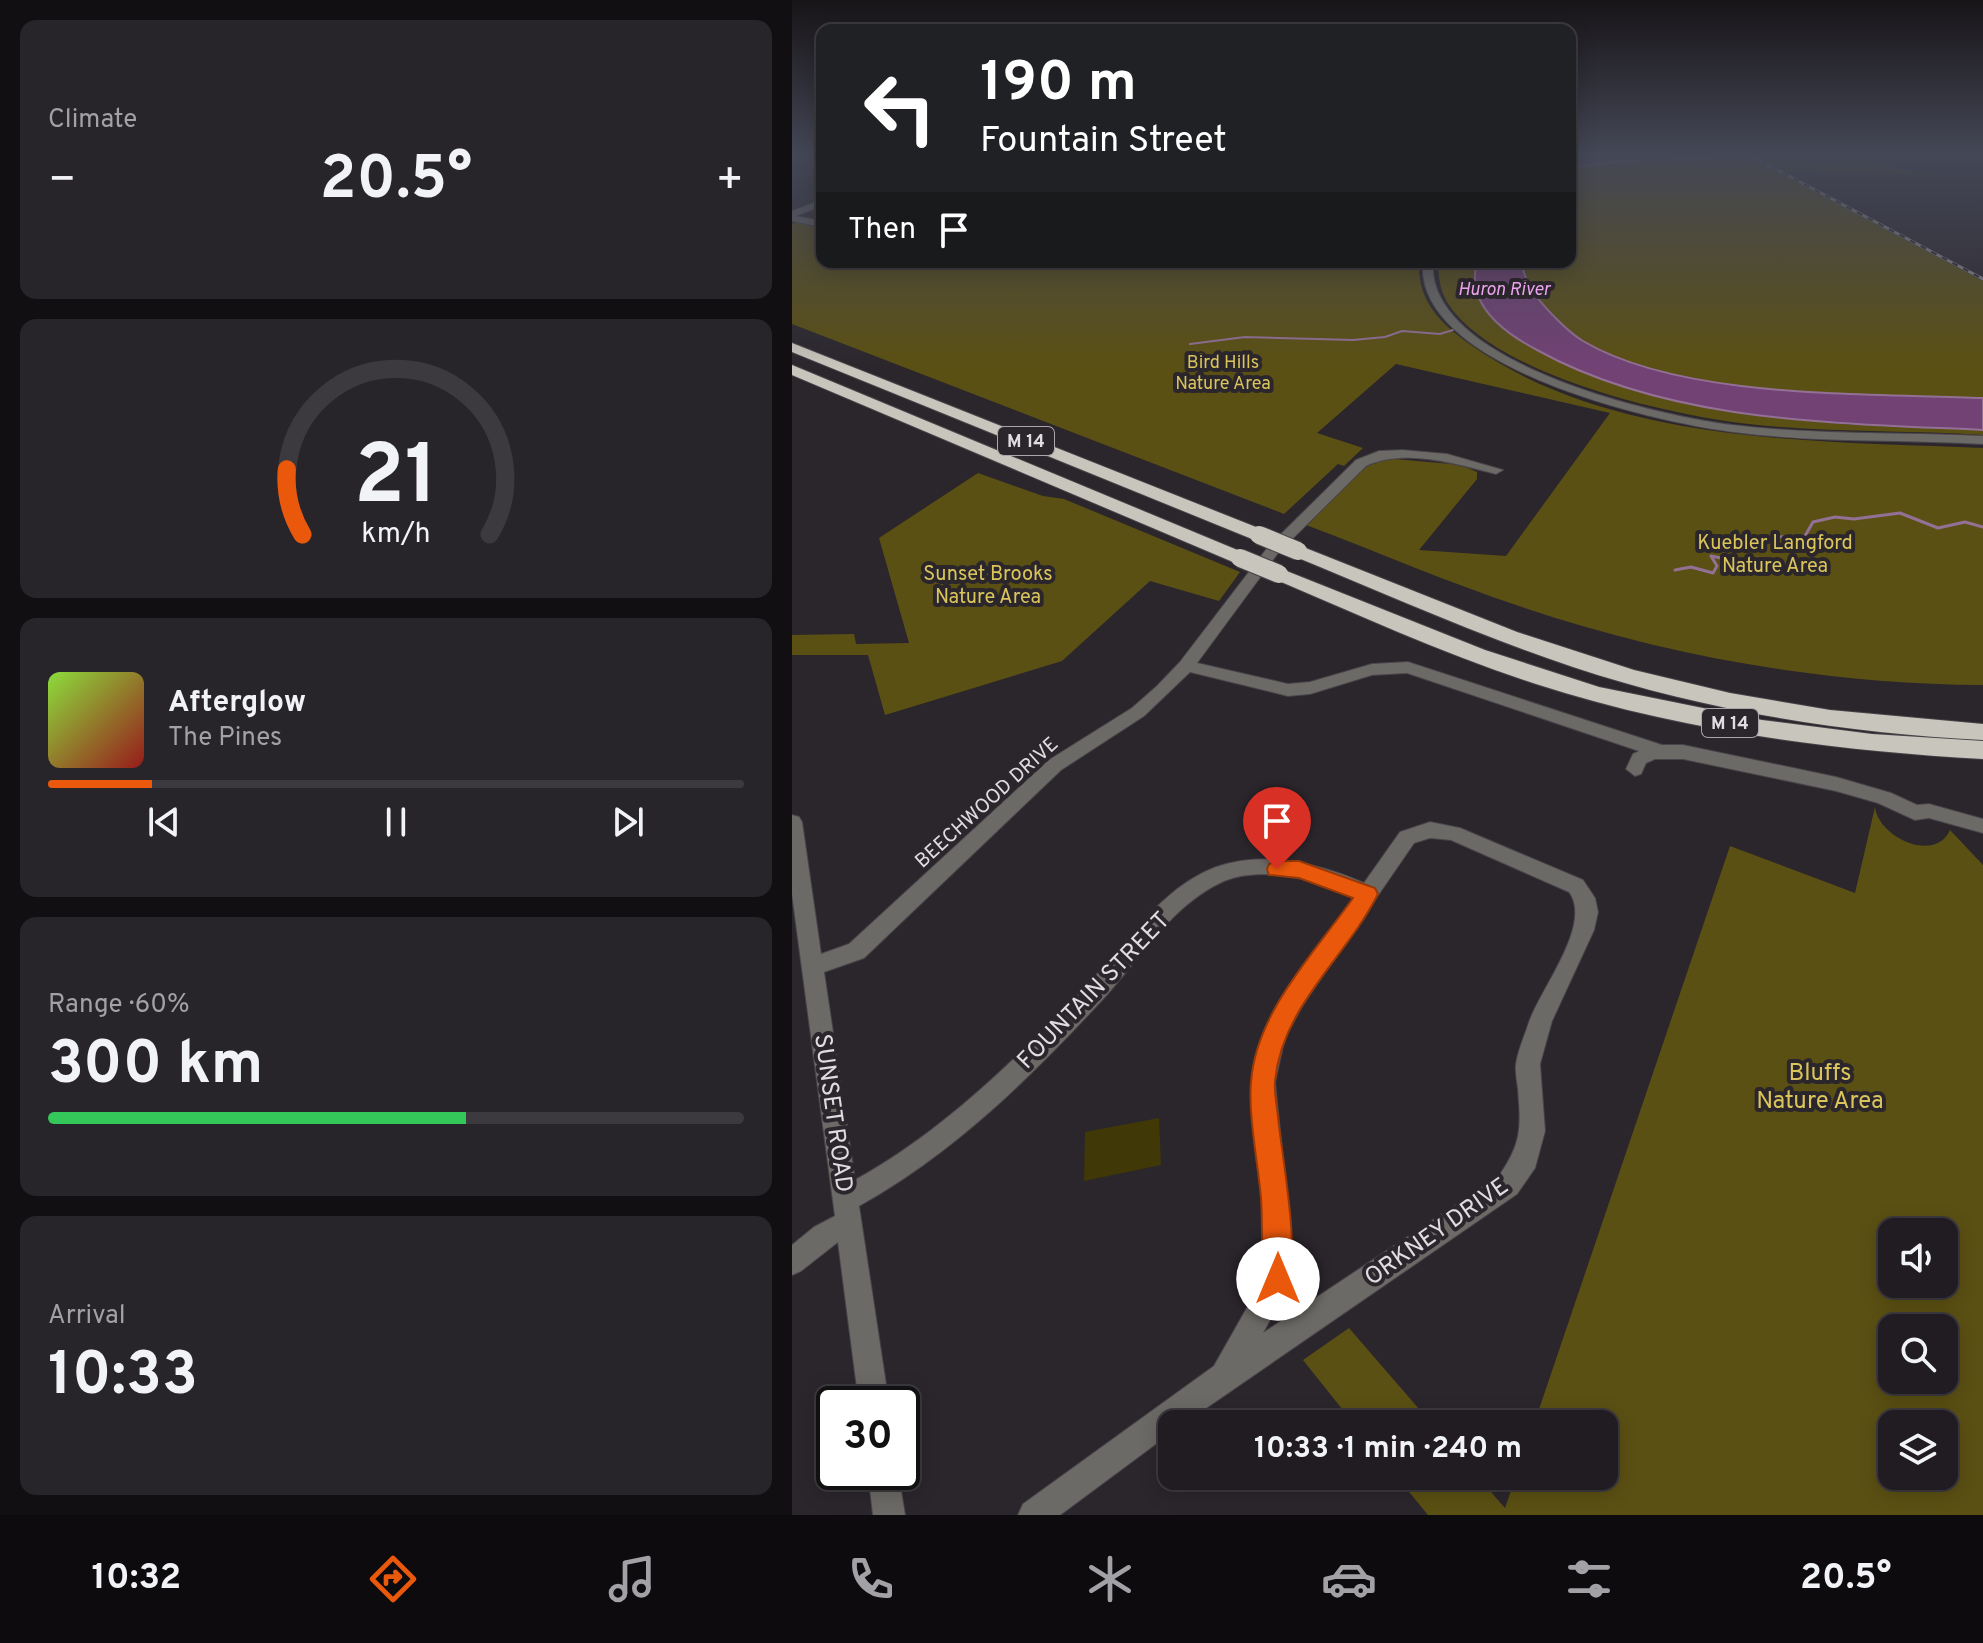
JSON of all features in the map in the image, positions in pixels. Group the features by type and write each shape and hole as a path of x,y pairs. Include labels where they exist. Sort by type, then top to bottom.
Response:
{"highway":[{"name":"M 14","path":"792,347 1486,627 1582,662 1753,706 1820,716 1983,732"},
{"name":"M 14","path":"792,370 1434,638 1546,679 1642,705 1736,724 1831,739 1983,750"}],"street":[{"path":"1427,268 1425,279 1431,295 1451,323 1475,342 1525,370 1614,403 1751,431 1983,440"},
{"name":"BEECHWOOD DRIVE","path":"813,966 856,951 1055,765 1138,712 1186,666 1273,550 1361,463 1379,455 1447,458 1496,470"},
{"path":"1186,666 1288,690 1310,688 1372,670 1408,667 1658,751 1683,752 1836,784 1884,798 1915,813 1929,811 1983,826"},
{"path":"1635,769 1639,759 1658,751"},
{"name":"SUNSET ROAD","path":"792,822 872,1386"},
{"name":"ORKNEY DRIVE","path":"1034,1515 1224,1376 1508,1185 1526,1159 1533,1131 1528,1064 1541,1020 1584,930 1588,912 1585,898 1576,886 1555,875 1453,833 1430,830 1407,837 1368,894"},
{"name":"FOUNTAIN STREET","path":"792,1262 848,1211 998,1089 1099,987 1148,928 1189,893 1221,874 1254,869 1299,869 1368,894"},
{"path":"1224,1376 1278,1279 1278,1240 1263,1082 1274,1034 1296,996 1368,894"},
{"path":"886,1490 889,1515"}],"shaded area":[{"path":"1159,1118 1161,1165 1084,1181 1085,1132"}],"green space":[{"path":"792,227 816,227 816,268 1419,268 1427,300 1450,329 1527,378 1588,402 1652,420 1785,439 1983,448 1983,685 1808,673 1635,640 1495,598 1306,525 1369,463 1384,458 1461,465 1477,472 1477,479 1419,550 1506,556 1610,413 1396,364 1317,433 1363,448 1344,466 1338,464 1284,514 792,324"},
{"path":"1576,227 1881,227 1983,281 1983,398 1778,390 1672,374 1624,360 1583,341 1555,318 1531,288 1523,268 1576,268"},
{"path":"1438,268 1476,268 1475,280 1625,386 1684,402 1779,418 1983,430 1983,435 1740,423 1627,400 1584,387 1506,353 1474,332 1451,308 1439,280"},
{"name":"Sunset Brooks Nature Area","path":"978,473 1043,496 1064,499 1240,572 1219,601 1150,581 1062,661 885,715 868,655 792,655 792,635 854,634 856,644 909,643 879,538"},
{"name":"Bluffs Nature Area","path":"1875,807 1878,818 1896,836 1920,846 1932,845 1943,840 1950,830 1983,865 1983,1515 1428,1515 1407,1490 1489,1490 1505,1508 1511,1490 1618,1490 1618,1410 1539,1410 1730,846 1855,893"},
{"path":"1349,1328 1420,1410 1343,1410 1303,1360"}],"water":[{"name":"Huron River","path":"1476,268 1523,268 1531,288 1543,304 1573,334 1624,360 1723,384 1778,390 1983,398 1983,430 1754,415 1697,406 1642,392 1588,374 1520,340 1489,314 1477,294"}],"waterway":[{"path":"1190,344 1245,337 1353,340 1385,337 1402,331 1440,334 1453,330"},
{"path":"1736,546 1749,538 1805,536 1813,522 1835,517 1854,519 1900,513 1938,528 1965,522 1983,527"},
{"path":"1675,570 1691,567 1713,573 1717,566 1711,556 1751,564 1757,562 1757,558"}],"railway":[{"path":"1884,227 1983,279"}],"route":[{"path":"1277,869 1299,869 1368,894 1296,996 1274,1034 1263,1082 1278,1240 1278,1279"}],"park label":[{"name":"Bird Hills Nature Area","path":"1223,372"},
{"name":"Kuebler Langford Nature Area","path":"1775,554"}]}
